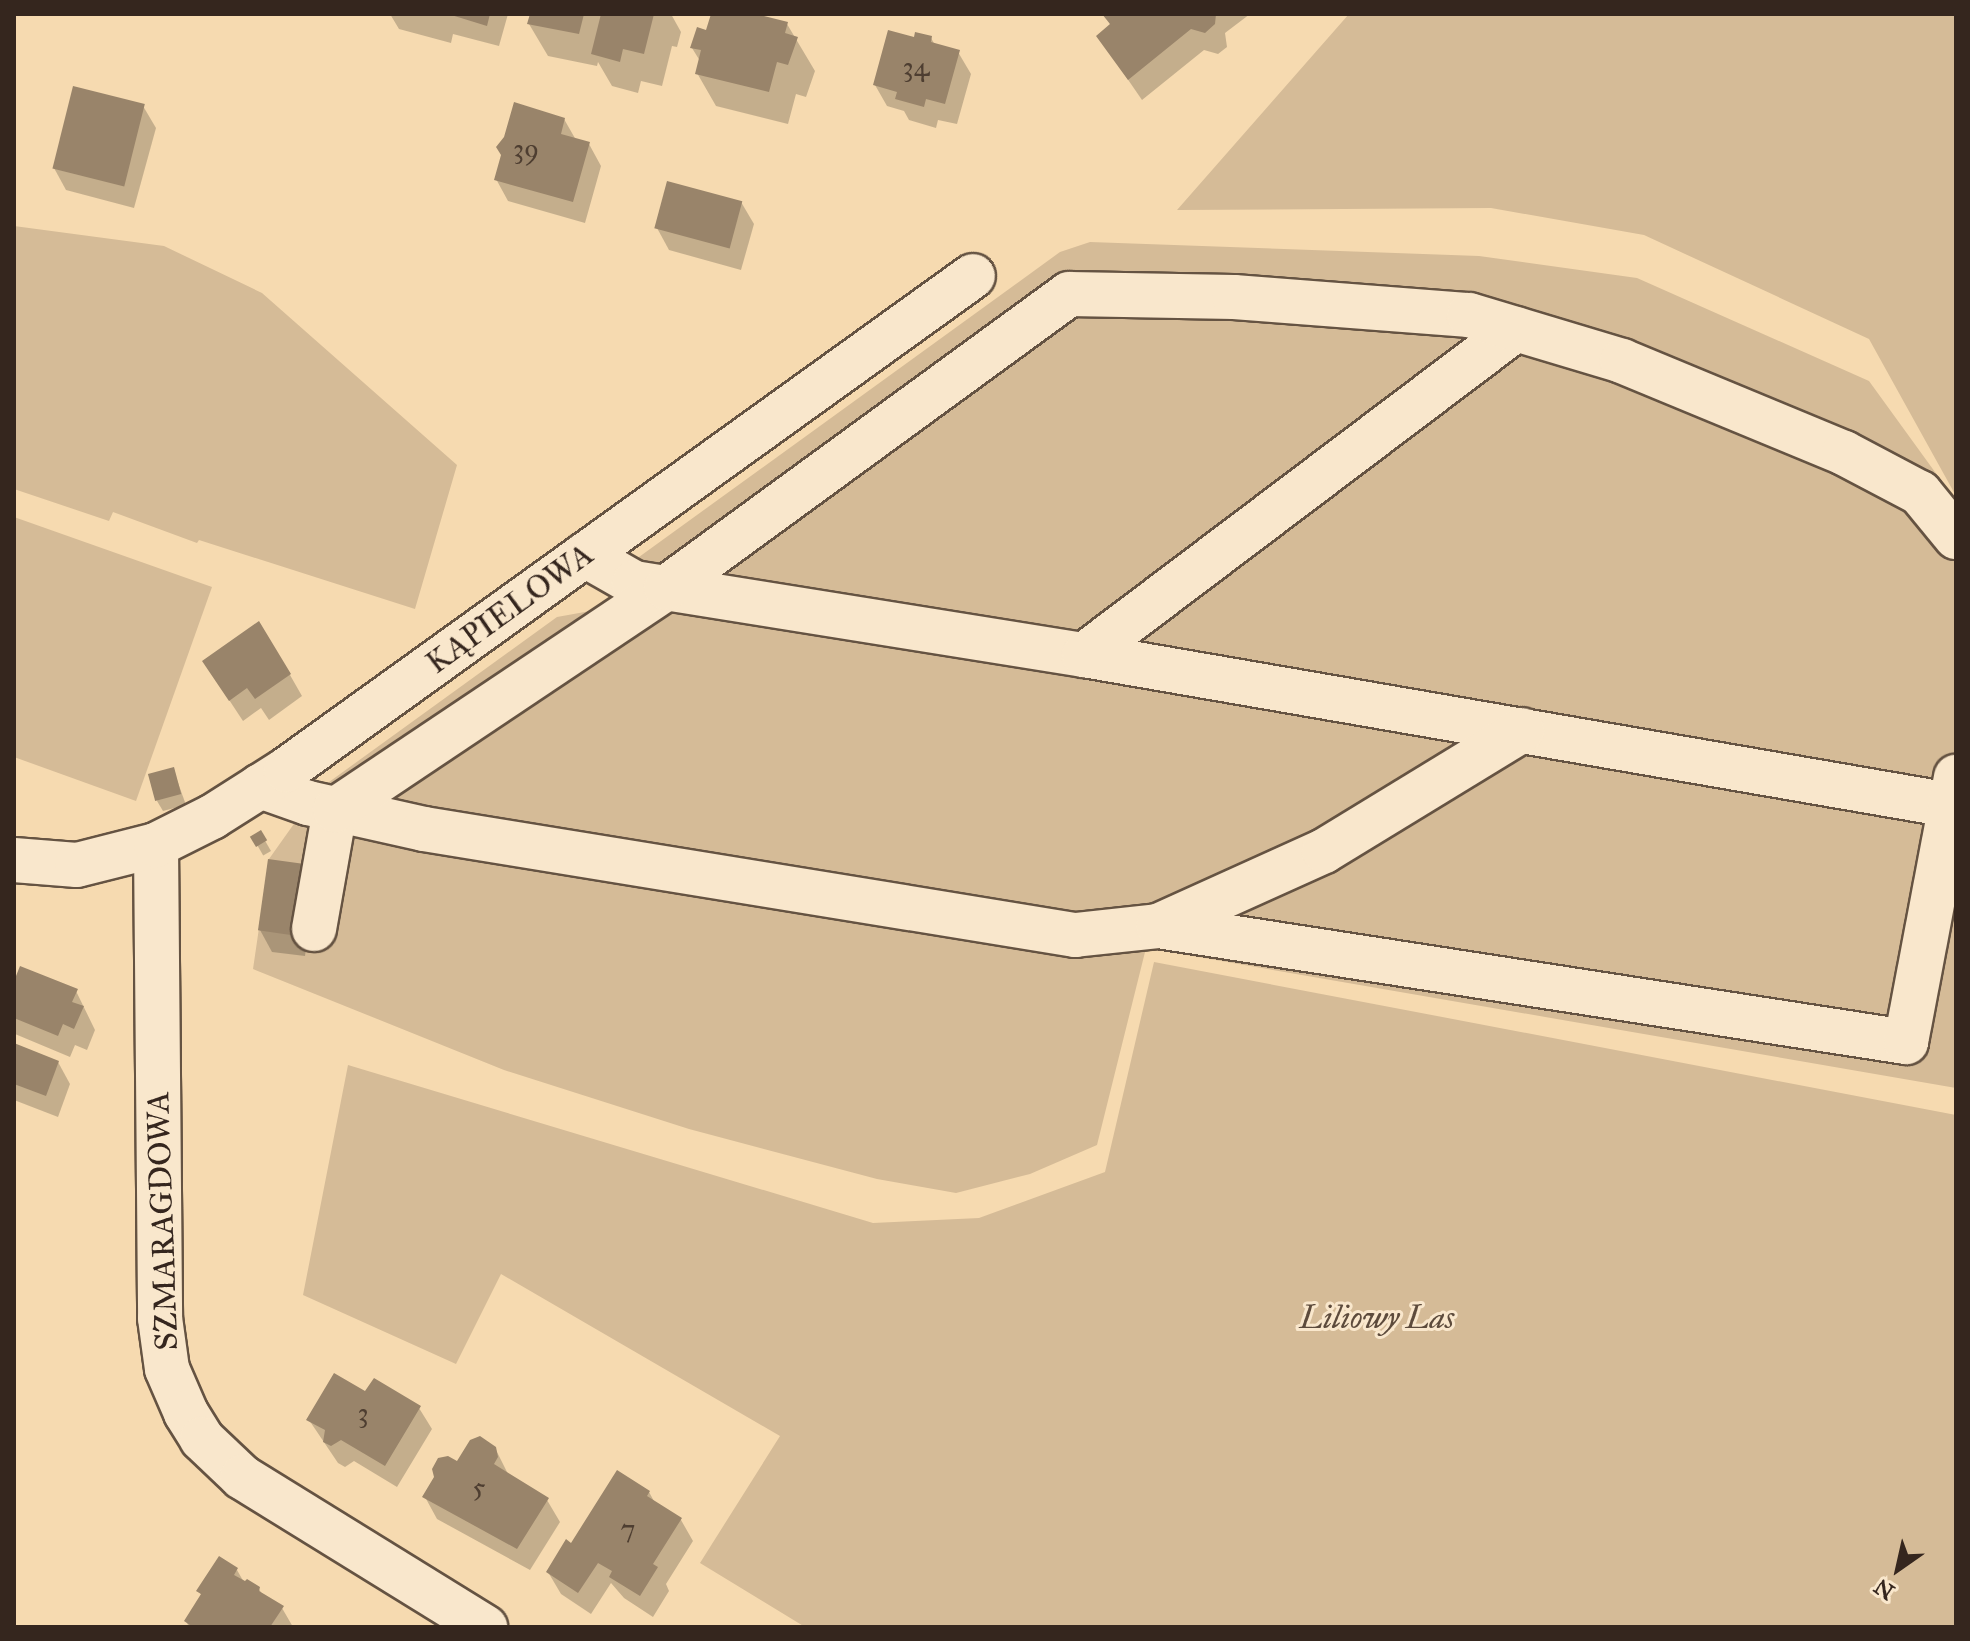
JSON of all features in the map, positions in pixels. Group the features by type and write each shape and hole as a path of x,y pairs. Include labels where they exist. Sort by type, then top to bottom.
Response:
{"street":[{"name":"KĄPIELOWA","path":"14,860 77,865 156,845 260,786 973,276"},
{"path":"314,929 335,810 666,588 1069,294 1234,297 1469,315 1622,361 1844,453 1920,493 1956,537"},
{"path":"1084,655 1516,329"},
{"path":"260,786 335,810 424,829 1075,935 1158,926 1906,1042 1953,791 1522,730 1084,655 634,583 585,555"},
{"path":"1158,926 1324,851 1522,730"},
{"name":"SZMARAGDOWA","path":"156,845 160,1318 167,1369 186,1413 202,1439 242,1477 485,1627"}],"green space":[{"path":"1349,14 1956,14 1956,496 1869,339 1644,235 1491,208 1177,210"},
{"path":"14,226 164,246 262,293 457,465 415,609 199,540 197,543 113,512 109,521 14,489"},
{"path":"1090,242 1479,256 1637,278 1869,381 1956,501 1956,1088 1146,948 1097,1145 1030,1174 956,1193 877,1179 689,1129 504,1070 253,969 269,859 318,790 557,617 629,604 639,557 1060,252"},
{"path":"14,517 212,587 136,801 14,757"},
{"name":"Liliowy Las","path":"1154,962 1956,1115 1956,1627 805,1627 700,1563 780,1436 501,1274 456,1364 303,1295 348,1065 873,1223 979,1218 1105,1172"}],"building":[{"path":"448,14 490,14 487,26"},
{"path":"530,14 584,14 579,34 527,24"},
{"path":"601,14 654,14 644,54 623,49 620,62 591,54"},
{"path":"711,14 756,14 788,22 785,33 798,37 788,65 777,62 769,92 695,74 701,50 690,48 697,27 706,30"},
{"path":"1102,14 1216,14 1215,24 1205,33 1191,29 1128,80 1096,36 1110,24"},
{"path":"888,30 914,37 915,32 932,36 931,42 960,50 945,104 926,99 924,107 895,99 897,92 873,85"},
{"path":"73,86 145,104 124,186 52,168"},
{"path":"514,102 565,118 561,134 590,142 573,202 494,180 501,155 496,147 504,137"},
{"path":"667,181 742,201 730,249 654,228"},
{"path":"259,621 291,674 255,699 247,688 229,701 202,661"},
{"path":"174,767 181,794 155,801 148,774"},
{"path":"261,830 267,840 256,847 250,837"},
{"path":"268,859 303,864 293,935 258,930"},
{"path":"20,966 78,989 72,1002 84,1006 74,1029 63,1024 58,1036 14,1018 14,981"},
{"path":"14,1043 59,1061 46,1096 14,1084"},
{"path":"334,1373 365,1391 374,1378 421,1406 385,1466 341,1440 331,1446 323,1442 325,1430 306,1420"},
{"path":"480,1436 496,1447 498,1457 494,1464 549,1498 517,1549 422,1497 434,1477 432,1469 438,1458 448,1456 457,1461 470,1440"},
{"path":"617,1470 650,1491 647,1496 682,1518 653,1564 658,1567 640,1596 609,1577 612,1571 598,1563 578,1593 546,1572 566,1539 571,1543"},
{"path":"219,1556 238,1568 234,1575 260,1587 259,1591 284,1606 270,1627 193,1627 184,1621 201,1594 196,1591"}]}
